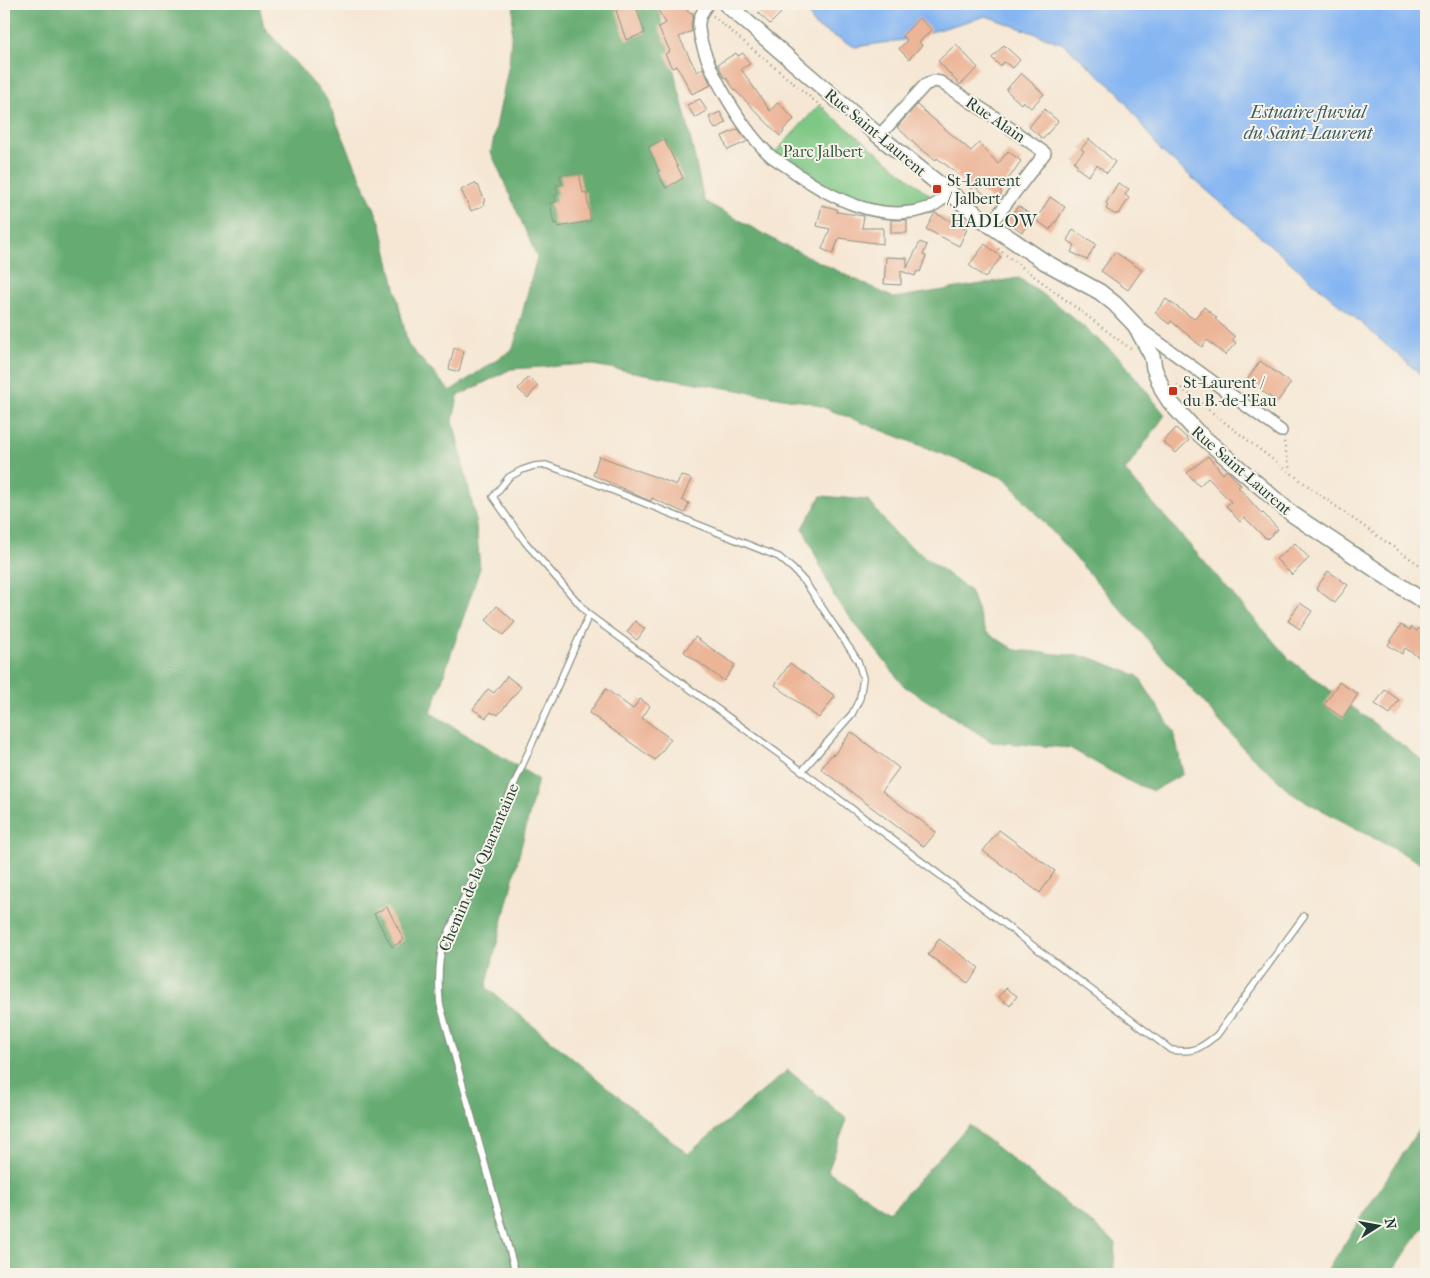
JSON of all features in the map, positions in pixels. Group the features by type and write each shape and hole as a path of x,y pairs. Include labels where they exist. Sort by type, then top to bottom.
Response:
{"street":[{"name":"Rue Saint-Laurent","path":"726,4 879,136 990,225 1045,262 1100,292 1115,304 1135,325 1152,356 1154,368 1163,391 1170,402 1196,431 1292,514 1426,602"},
{"path":"706,6 700,18 699,29 708,60 750,133 772,156 808,182 834,197 859,207 884,212 908,212 928,208 950,193"},
{"name":"Rue Alain","path":"879,136 925,86 934,81 940,82 996,118 1045,153 990,225"},
{"path":"1135,325 1281,431"}],"lane":[{"path":"802,771 852,714 860,698 863,678 858,661 805,582 792,568 779,558 546,465 522,470 509,478 494,497 525,542 589,615 802,771 1171,1050 1186,1052 1200,1048 1216,1035 1304,916"},
{"name":"Chemin de la Quarantaine","path":"516,1274 440,1004 439,963 442,947 589,615"}],"path":[{"path":"706,6 834,117"},
{"path":"992,244 1145,359 1154,368"},
{"path":"1177,385 1250,444 1426,569"},
{"path":"1281,431 1291,473"}],"green space":[{"path":"4,4 259,4 264,27 326,98 380,222 408,345 450,391 513,349 537,257 491,152 509,64 514,4 657,4 686,118 704,201 782,244 894,298 1019,278 1059,306 1120,358 1165,415 1125,471 1289,659 1426,763 1426,866 1294,795 1244,749 1006,479 812,403 587,364 511,369 458,396 453,421 475,516 480,568 431,713 538,779 486,987 688,1154 788,1070 847,1119 828,1171 889,1212 969,1125 1116,1243 1113,1274 4,1274"},
{"name":"Parc Jalbert","path":"819,105 938,202 908,212 859,207 772,156"},
{"path":"821,496 868,500 896,535 970,591 986,632 1015,650 1089,657 1138,676 1174,732 1183,774 1153,791 1126,780 1070,748 992,742 904,686 835,598 803,528"},
{"path":"1426,1118 1426,1224 1390,1274 1325,1274"}],"water":[{"name":"Estuaire fluvial du Saint-Laurent","path":"804,4 1426,4 1426,379 1161,151 1118,92 1064,44 986,16 903,40 855,47 815,26"}],"building":[{"path":"635,4 645,33 626,40 616,10"},
{"path":"665,4 683,4 689,13 692,12 693,15 692,31 679,37 697,72 703,68 711,85 692,94 677,66 672,68 665,54 670,51 658,27 666,23 657,9"},
{"path":"767,4 790,4 770,24 758,13"},
{"path":"919,18 932,30 919,42 922,45 909,59 899,49 907,40 902,36"},
{"path":"956,44 978,68 960,85 938,61"},
{"path":"1004,45 1020,60 1013,68 1004,62 1000,66 992,58"},
{"path":"736,53 738,56 743,53 750,64 741,69 770,111 778,102 794,119 780,136 734,89 723,75 718,64"},
{"path":"1021,73 1044,94 1031,108 1023,101 1021,104 1006,90"},
{"path":"700,99 707,111 695,118 687,105"},
{"path":"917,105 971,151 979,143 998,164 1008,151 1021,161 1000,191 1002,193 995,202 974,186 972,189 956,177 958,174 937,158 936,160 919,148 897,127"},
{"path":"1044,109 1058,121 1043,139 1029,127"},
{"path":"720,112 726,123 715,129 709,117"},
{"path":"738,129 748,141 728,150 722,136"},
{"path":"664,139 683,178 666,188 657,172 659,171 648,147"},
{"path":"1089,139 1115,162 1107,173 1097,165 1088,176 1076,167 1078,165 1074,162 1084,151 1081,149"},
{"path":"579,172 583,193 586,192 591,221 558,227 557,223 554,224 550,203 556,202 555,195 558,194 556,185 562,185 560,175"},
{"path":"475,183 478,185 485,201 483,206 471,211 461,190"},
{"path":"1118,183 1129,189 1125,195 1129,198 1119,214 1117,213 1116,215 1106,209 1108,205 1106,203"},
{"path":"1050,197 1065,207 1050,230 1036,220"},
{"path":"822,205 837,209 837,212 864,216 862,228 883,228 883,244 839,238 833,254 822,249 830,229 817,226"},
{"path":"1018,206 1034,217 1022,232 1007,221"},
{"path":"935,213 967,229 959,246 926,229"},
{"path":"891,220 907,220 907,233 891,233"},
{"path":"1073,230 1096,244 1087,260 1071,252 1075,245 1067,240"},
{"path":"920,242 927,245 923,255 926,256 920,272 917,271 915,276 901,271 901,285 884,284 886,257 907,258 907,268"},
{"path":"985,244 1001,257 985,278 969,265"},
{"path":"1115,252 1142,270 1128,290 1101,271"},
{"path":"1166,299 1194,319 1204,307 1235,337 1232,340 1236,343 1225,355 1207,340 1202,347 1171,321 1169,324 1155,313"},
{"path":"454,348 464,351 459,372 449,369"},
{"path":"1260,361 1291,383 1277,402 1247,380"},
{"path":"528,377 538,386 528,398 518,389"},
{"path":"1176,428 1189,440 1176,453 1163,442"},
{"path":"599,456 677,485 681,475 691,479 682,500 689,503 685,513 652,498 651,501 643,498 593,475"},
{"path":"1208,456 1223,474 1227,470 1241,485 1238,487 1278,529 1267,539 1244,517 1240,522 1226,506 1231,502 1208,478 1199,486 1187,473"},
{"path":"1295,543 1309,558 1292,575 1276,559"},
{"path":"1328,571 1348,585 1335,603 1316,589"},
{"path":"1300,603 1312,611 1300,629 1288,621"},
{"path":"497,606 515,622 503,635 486,620"},
{"path":"635,621 645,629 637,640 627,632"},
{"path":"1401,625 1410,630 1411,627 1417,631 1419,628 1426,633 1426,662 1405,648 1402,654 1388,645"},
{"path":"695,637 735,665 724,681 684,652"},
{"path":"790,663 835,696 819,718 775,685"},
{"path":"507,676 521,687 498,715 491,712 486,718 473,709 488,689 494,693"},
{"path":"1339,682 1358,694 1343,718 1324,705"},
{"path":"606,689 633,709 640,699 650,706 642,718 671,739 655,760 589,713"},
{"path":"1385,690 1399,700 1390,714 1375,704"},
{"path":"851,732 899,768 882,791 936,832 924,847 821,769"},
{"path":"999,830 1055,871 1040,893 983,851"},
{"path":"387,907 404,940 392,947 374,914"},
{"path":"939,939 979,968 968,983 928,955"},
{"path":"1006,988 1017,996 1010,1006 999,997"}],"place":[{"name":"St-Laurent / Jalbert","path":"937,189"},
{"name":"St-Laurent / du B.-de-l'Eau","path":"1173,391"}],"district":[{"name":"HADLOW","path":"994,221"}]}
